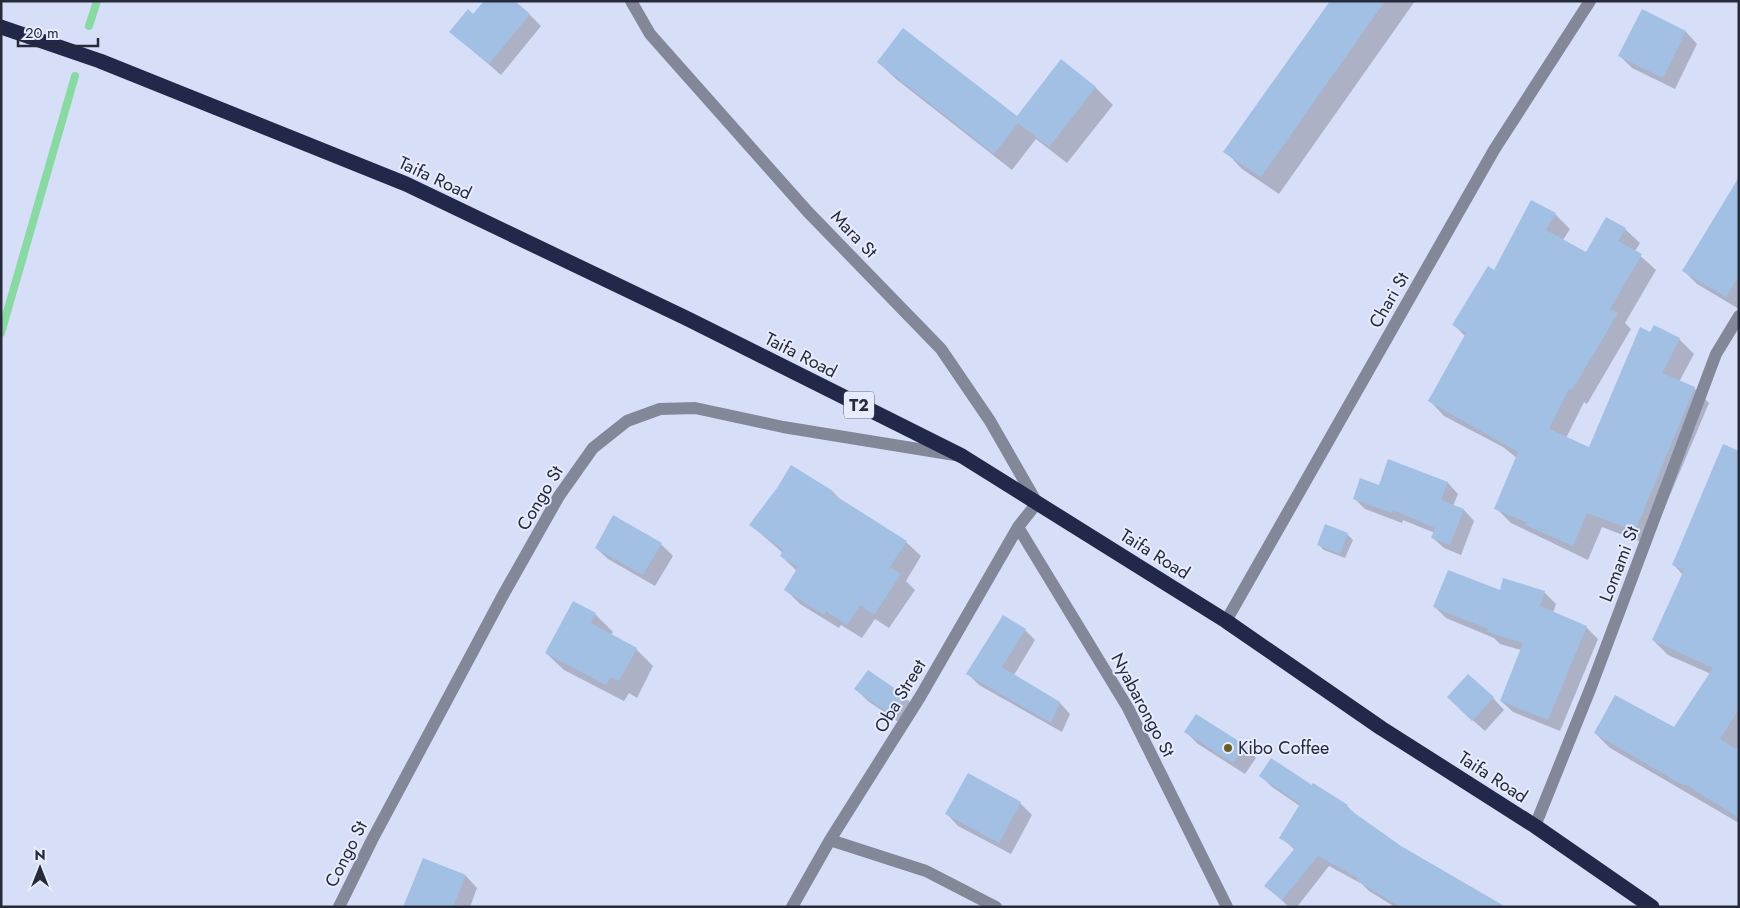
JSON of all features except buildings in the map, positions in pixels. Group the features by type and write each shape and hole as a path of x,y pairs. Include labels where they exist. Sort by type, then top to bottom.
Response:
{"highway":[{"name":"Taifa Road","path":"1,27 100,61 406,184 688,319 962,456 1226,621 1381,728 1535,826 1645,905"}],"street":[{"name":"Mara St","path":"631,1 650,34 795,197 940,349 990,421 1037,503"},
{"name":"Chari St","path":"1226,621 1494,150 1590,1"},
{"name":"Lomami St","path":"1535,826 1591,687 1716,354 1739,316"},
{"name":"Congo St","path":"339,907 372,840 559,496 593,448 627,421 660,409 695,408 784,427 962,456"},
{"name":"Oba Street","path":"792,907 830,840 920,697 1018,527 1037,503"},
{"name":"Nyabarongo St","path":"1018,527 1128,708 1227,907"},
{"path":"830,840 926,870 996,907"}],"waterway":[{"path":"89,26 97,1"},
{"path":"1,333 75,76"}],"place":[{"name":"Kibo Coffee","path":"1228,748"}]}
